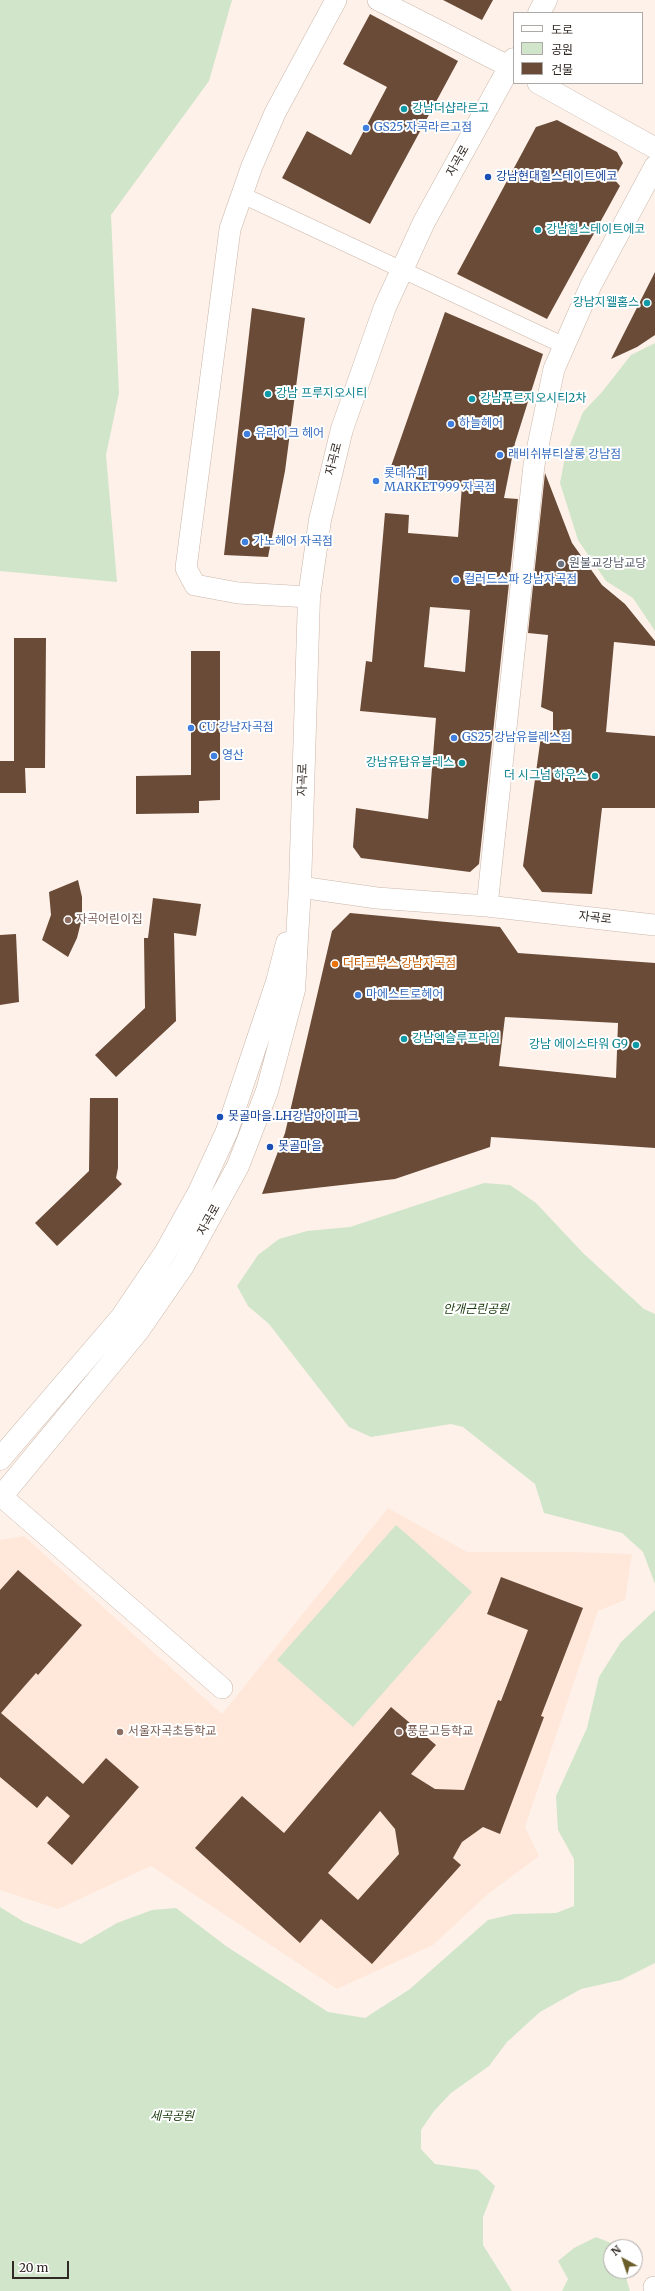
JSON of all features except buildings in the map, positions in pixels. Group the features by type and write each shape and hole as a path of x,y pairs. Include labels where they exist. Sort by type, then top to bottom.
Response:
{"main road":[{"path":"540,12 546,0"},
{"name":"자곡로","path":"1,1496 138,1331 183,1266 238,1166 267,1091 294,990 300,887 309,597 320,520 342,429 385,307 424,222 513,65"},
{"name":"자곡로","path":"0,1459 121,1318 165,1253 199,1192 227,1131 277,982 300,887"}],"street":[{"path":"309,597 238,593 195,585 186,568 230,229 275,113 336,0"},
{"path":"378,0 513,65"},
{"path":"540,84 655,148"},
{"path":"487,906 534,465 554,370 591,285 655,166"},
{"path":"242,195 565,346"},
{"name":"자곡로","path":"300,887 377,898 487,906 655,925"},
{"path":"1,1496 222,1688"}],"shaded area":[{"name":"풍문고등학교","path":"388,1508 467,1552 574,1552 632,1554 625,1600 598,1611 525,1827 539,1856 488,1894 433,1945 337,1989 151,1866 58,1909 0,1890 0,1540 24,1536 222,1714"}],"green space":[{"path":"0,0 232,0 209,81 111,215 119,393 106,455 117,582 0,571"},
{"path":"655,343 655,631 633,598 606,581 578,540 560,483 565,457 583,412 602,392 631,355"},
{"name":"안개근린공원","path":"484,1183 510,1185 536,1203 583,1253 644,1309 655,1314 655,1584 643,1552 622,1533 544,1513 535,1484 463,1427 451,1424 371,1437 349,1427 269,1324 248,1306 237,1286 258,1255 279,1239 307,1231 350,1227"},
{"path":"396,1525 472,1592 353,1727 277,1660"},
{"name":"세곡공원","path":"655,1610 655,1963 621,1980 581,1989 540,2012 507,2042 489,2066 451,2093 434,2111 421,2130 421,2149 435,2164 478,2170 495,2186 483,2217 483,2245 512,2291 0,2291 0,1907 24,1922 81,1944 117,1923 152,1910 176,1908 226,1946 328,2012 365,2018 410,1989 488,1920 514,1914 556,1913 574,1906 574,1859 558,1830 556,1796 587,1728 599,1677 621,1642"},
{"path":"596,2237 603,2240 603,2279 626,2279 630,2291 562,2291 568,2279 558,2261 574,2248"}],"place":[{"name":"강남더샵라르고","path":"404,109"},
{"name":"GS25 자곡라르고점","path":"366,128"},
{"name":"강남현대힐스테이트에코","path":"488,177"},
{"name":"강남힐스테이트에코","path":"538,230"},
{"name":"강남지웰홈스","path":"647,303"},
{"name":"강남 프루지오시티","path":"268,394"},
{"name":"강남푸르지오시티2차","path":"472,399"},
{"name":"하늘헤어","path":"451,424"},
{"name":"유라이크 헤어","path":"247,434"},
{"name":"래비쉬뷰티살롱 강남점","path":"500,455"},
{"name":"롯데슈퍼 MARKET999 자곡점","path":"376,481"},
{"name":"가노헤어 자곡점","path":"245,542"},
{"name":"원불교강남교당","path":"561,564"},
{"name":"컬러드스파 강남자곡점","path":"456,580"},
{"name":"CU 강남자곡점","path":"191,728"},
{"name":"GS25 강남유블레스점","path":"454,738"},
{"name":"영산","path":"214,756"},
{"name":"강남유탑유블레스","path":"462,763"},
{"name":"더 시그넘 하우스","path":"595,776"},
{"name":"자곡어린이집","path":"68,920"},
{"name":"더타코부스 강남자곡점","path":"335,964"},
{"name":"마에스트로헤어","path":"358,995"},
{"name":"강남엑슬루프라임","path":"404,1039"},
{"name":"강남 에이스타워 G9","path":"636,1045"},
{"name":"못골마을.LH강남아이파크","path":"220,1117"},
{"name":"못골마을","path":"270,1147"},
{"name":"서울자곡초등학교","path":"120,1732"},
{"name":"풍문고등학교","path":"399,1732"}]}
